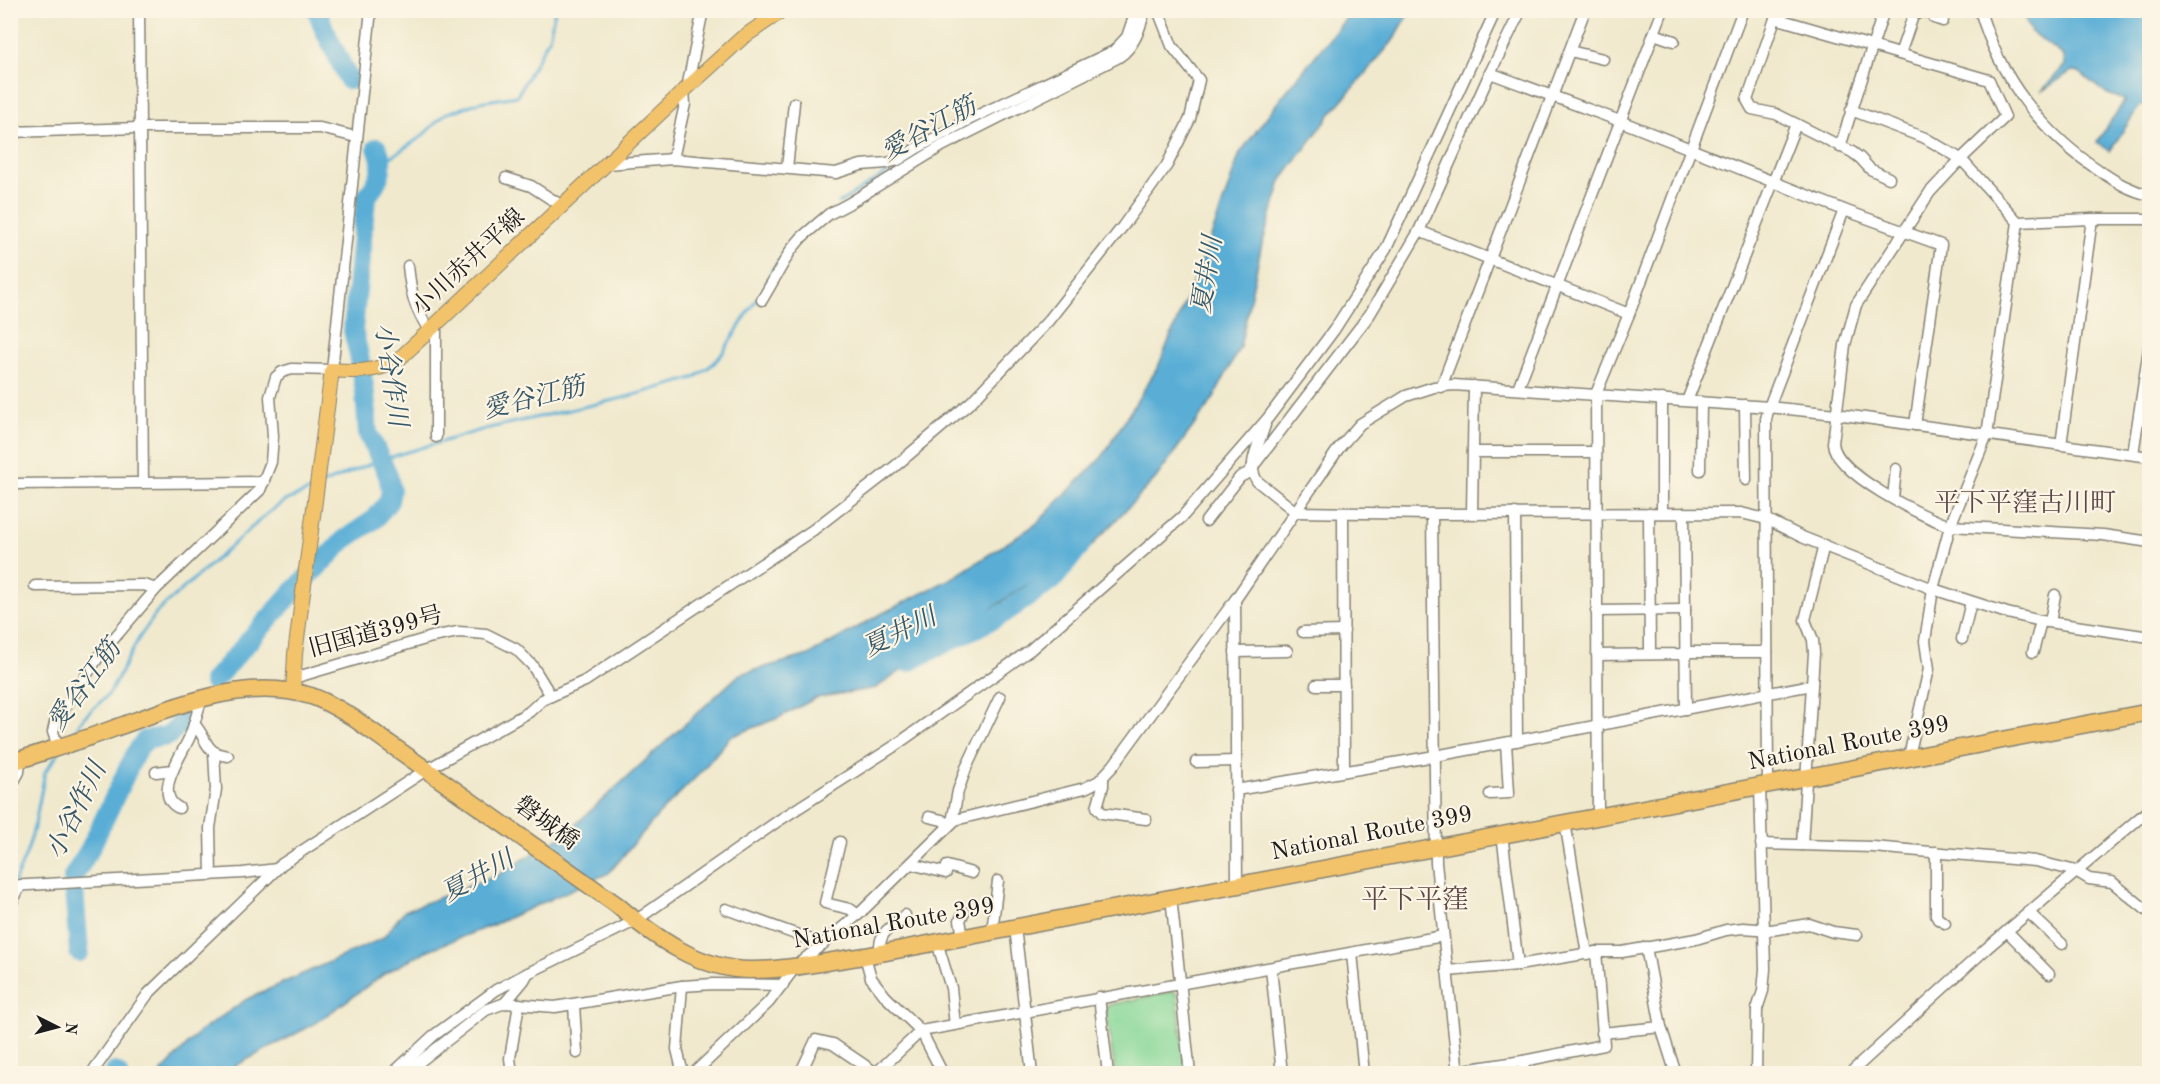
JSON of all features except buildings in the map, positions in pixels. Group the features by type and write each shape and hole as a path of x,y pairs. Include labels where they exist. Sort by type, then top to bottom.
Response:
{"highway":[{"path":"15,761 202,699 242,691 293,685 342,711 426,770"},
{"name":"National Route 399","path":"617,905 635,921 689,956 717,966 750,970 796,966 992,932 2150,712"},
{"name":"磐城橋","path":"426,770 617,905"}],"main road":[{"name":"小川赤井平線","path":"332,370 376,370 397,362 685,89 742,38 783,10"},
{"path":"293,685 295,654 332,370"}],"street":[{"path":"139,10 143,483"},
{"path":"58,747 53,732 55,723 99,656 156,589 254,496 264,482 271,462 273,436 270,397 276,377 292,369 332,370 371,10"},
{"path":"673,159 685,104 685,89 703,10"},
{"path":"607,164 673,159 836,173 861,165 898,160 928,141 1002,103 1114,51 1127,37 1136,10"},
{"path":"762,300 791,250 802,237 829,214 942,146 1119,57 1135,40 1145,10"},
{"path":"91,1074 148,994 277,869 426,770 530,712 542,700 585,681 813,530 971,402 1049,320 1123,226 1167,165 1190,119 1199,80 1172,46 1158,10"},
{"path":"392,1074 433,1036 496,990 635,921 778,821 893,747 1030,650 1182,517 1265,422 1334,330 1386,249 1496,10"},
{"path":"1206,521 1240,477 1248,473 1370,314 1419,231 1521,10"},
{"path":"1441,387 1585,10"},
{"path":"1518,388 1663,10"},
{"path":"1598,816 1596,394 1629,315 1743,10"},
{"path":"1840,147 1884,10"},
{"path":"1980,10 1993,46 2007,74 2029,108 2048,129 2076,156 2128,189 2150,195"},
{"path":"1900,54 1913,16 1929,11 1934,18 1943,21"},
{"path":"1889,178 1870,169 1860,158 1776,114 1752,110 1747,100 1777,14 1872,46 1989,80 2005,117 1930,192 1902,231 1856,305 1845,345 1833,443 1836,454 1856,476 1932,520 1950,526 2103,535 2150,542"},
{"path":"1654,34 1674,41"},
{"path":"1570,51 1603,59"},
{"path":"1490,73 1620,121 1844,210 1941,245 1915,425"},
{"path":"787,168 794,103"},
{"path":"1851,110 1925,138 1961,159 2018,222"},
{"path":"1687,401 1796,124"},
{"path":"10,132 140,128 320,128 356,137"},
{"path":"506,178 531,186 562,206"},
{"path":"1756,1074 1757,1009 1763,991 1765,969 1761,844 1768,693 1766,420 1844,210"},
{"path":"2061,445 2092,219"},
{"path":"2018,222 2150,219"},
{"path":"1909,756 1929,669 1924,641 1933,589 1950,526 1987,435 2018,222"},
{"path":"1419,231 1629,315"},
{"path":"408,266 412,298 418,313 433,329 436,437"},
{"path":"2133,454 2150,342"},
{"path":"1472,513 1474,386"},
{"path":"693,1074 770,1002 796,966 858,915 958,818 1085,788 1103,777 1235,600 1339,448 1360,423 1406,396 1441,387 1474,386 1745,405 1836,414 2150,457"},
{"path":"1662,399 1662,513"},
{"path":"1700,471 1701,402"},
{"path":"1745,405 1746,480"},
{"path":"1265,422 1252,467 1257,482 1296,512 1343,514 1741,513 1766,519 1824,546 1933,589 2007,614 2150,637"},
{"path":"1473,452 1596,452"},
{"path":"1893,498 1896,469"},
{"path":"10,484 264,482"},
{"path":"1490,794 1509,793 1512,742 1515,513"},
{"path":"1649,513 1650,654"},
{"path":"1684,513 1686,709"},
{"path":"1343,514 1344,771"},
{"path":"1432,514 1436,846 1458,1072 1604,1045 1592,953 1565,822"},
{"path":"1802,845 1813,640 1805,620 1824,546"},
{"path":"35,586 144,585 156,589"},
{"path":"2032,652 2055,595"},
{"path":"1235,600 1237,884"},
{"path":"1962,639 1971,602"},
{"path":"1596,611 1685,610"},
{"path":"1303,632 1344,631"},
{"name":"旧国道399号","path":"293,685 432,637 458,632 486,634 516,649 532,665 551,696"},
{"path":"1235,652 1287,651"},
{"path":"1597,655 1767,652"},
{"path":"1316,685 1344,685"},
{"path":"1236,790 1512,742 1812,685"},
{"path":"951,824 966,768 1000,697"},
{"path":"179,808 171,802 167,793 173,770 190,736 202,699"},
{"path":"194,724 210,750 228,756"},
{"path":"211,875 210,828 216,789 214,753"},
{"path":"10,788 18,772 15,761"},
{"path":"1196,762 1236,762"},
{"path":"156,772 173,770"},
{"path":"1103,777 1097,807 1102,813 1146,819"},
{"path":"1849,1074 2028,912 2150,809"},
{"path":"929,817 951,824"},
{"path":"1502,834 1518,965"},
{"path":"840,842 825,903 850,909 858,915"},
{"path":"1761,844 1873,847 2035,861 2076,871 2089,879 2112,882 2150,913"},
{"path":"1936,852 1936,915 1945,923"},
{"path":"910,864 946,873 947,866 972,873"},
{"path":"10,906 16,886 277,869"},
{"path":"992,932 998,881"},
{"path":"1171,897 1190,1074"},
{"path":"726,909 823,944"},
{"path":"963,937 960,920 964,912"},
{"path":"2028,912 2062,944"},
{"path":"905,915 881,936 872,954 871,978 886,997 921,1031 943,1074"},
{"path":"1447,971 1518,965 1592,953 1622,952 1696,939 1726,930 1771,930 1809,924 1833,932 1857,935"},
{"path":"1015,927 1032,1074"},
{"path":"2007,931 2049,974"},
{"path":"800,1074 816,1040 833,1044 876,1073 921,1031 1180,982 1443,936"},
{"path":"937,942 951,988 955,1025"},
{"path":"1646,947 1661,1027 1676,1074"},
{"path":"1352,953 1364,1074"},
{"path":"1270,968 1282,1074"},
{"path":"505,1003 528,973"},
{"path":"404,1074 486,1010 505,1003 555,1007 682,986 783,985"},
{"path":"682,986 677,1049 683,1074"},
{"path":"1099,998 1108,1074"},
{"path":"512,1074 510,1058 519,1004"},
{"path":"574,1005 577,1053"},
{"path":"1602,1033 1661,1027"},
{"path":"1523,1061 1524,1074"}],"green space":[{"path":"1174,991 1177,994 1186,1073 1115,1073 1106,1008 1109,1005"}],"water":[{"path":"1352,11 1411,11 1392,42 1329,116 1281,181 1261,248 1240,347 1213,399 1156,478 1081,557 1019,590 876,688 816,698 778,718 730,737 700,773 658,815 609,873 495,924 426,951 386,973 314,1024 235,1066 229,1073 160,1074 198,1033 247,999 383,938 404,911 500,874 565,834 740,674 809,655 881,614 956,576 1035,525 1102,457 1158,367 1209,243 1240,153 1280,99"},
{"path":"2021,11 2149,11 2149,105 2140,105 2110,151 2097,142 2125,100 2105,93 2079,72 2072,71 2041,92 2065,65 2064,56 2031,32"}],"waterway":[{"name":"小谷作川","path":"317,10 349,80"},
{"path":"381,157 388,159 421,137 445,114 480,102 517,96 549,38 555,10"},
{"name":"愛谷江筋","path":"944,139 965,129"},
{"name":"小谷作川","path":"213,681 293,592 344,540 375,519 389,501 391,490 388,475 368,434 365,393 353,330 366,198 381,168 377,148"},
{"name":"愛谷江筋","path":"839,203 925,149"},
{"name":"愛谷江筋","path":"766,284 779,261"},
{"name":"愛谷江筋","path":"322,484 380,460 485,429 623,398 694,378 722,354 759,295"},
{"name":"愛谷江筋","path":"71,736 84,717 109,694 139,638 158,611 268,513 285,501 311,490"},
{"name":"夏井川","path":"908,662 1003,614 1053,580 1080,546"},
{"name":"小谷作川","path":"79,952 73,877 90,849 135,754 145,740 168,736 182,722"},
{"name":"愛谷江筋","path":"14,883 27,852 35,824 45,772 58,754"}],"district":[{"name":"平下平窪古川町","path":"2025,504"},
{"name":"平下平窪","path":"1415,900"}]}
